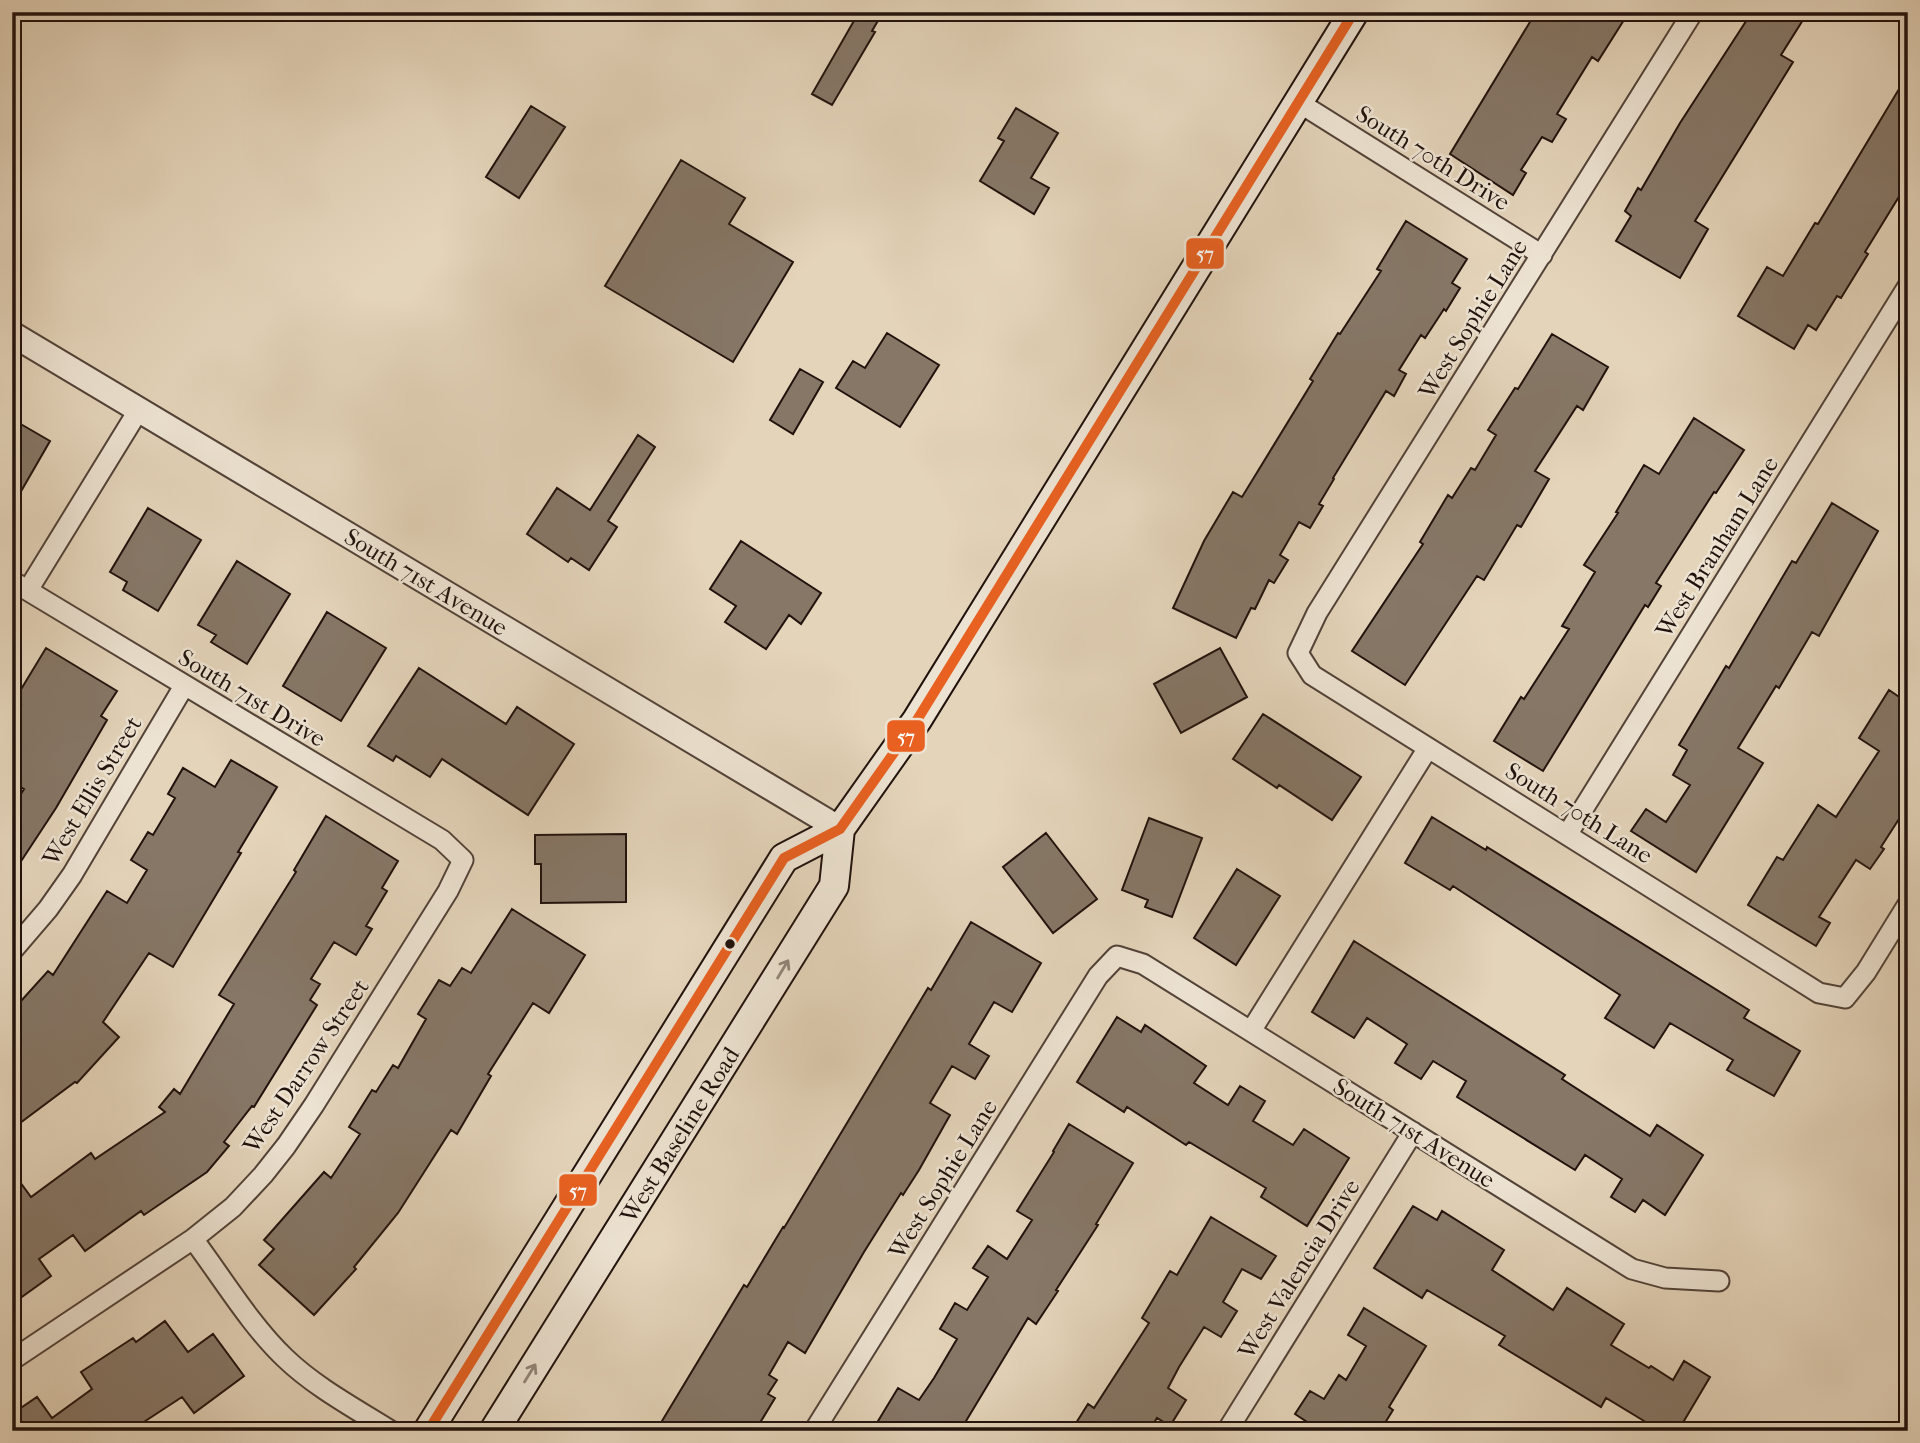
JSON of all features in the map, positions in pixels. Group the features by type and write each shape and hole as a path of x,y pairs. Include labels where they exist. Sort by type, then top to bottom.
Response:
{"main road":[{"name":"West Baseline Road","path":"428,1431 784,858 840,829 917,720 1354,12"},
{"name":"West Baseline Road","path":"494,1431 834,886 840,829"}],"street":[{"name":"West Sophie Lane","path":"1298,653 1325,601 1693,12"},
{"name":"South 70th Drive","path":"1298,102 1542,255"},
{"name":"West Branham Lane","path":"1567,835 1908,286"},
{"name":"South 71st Avenue","path":"12,334 840,829"},
{"path":"20,586 138,411"},
{"name":"South 71st Drive","path":"20,586 442,840 463,860"},
{"name":"South 70th Lane","path":"1298,653 1312,675 1819,993 1845,998 1866,972 1908,904"},
{"name":"West Ellis Street","path":"12,951 48,909 72,874 184,686"},
{"path":"1251,1031 1428,748"},
{"name":"West Darrow Street","path":"12,1360 193,1239 233,1207 286,1146 448,891 463,860"},
{"name":"West Sophie Lane","path":"814,1431 1098,976 1117,956"},
{"name":"South 71st Avenue","path":"1117,956 1143,964 1632,1269 1665,1278 1719,1281"},
{"name":"West Valencia Drive","path":"1227,1431 1413,1132"},
{"path":"193,1239 285,1359 391,1431"}],"building":[{"path":"859,12 883,12 872,31 875,32 832,105 812,94"},
{"path":"1536,12 1629,12 1598,61 1592,57 1557,114 1566,119 1552,142 1542,137 1521,170 1526,173 1513,195 1450,154"},
{"path":"1752,12 1808,12 1781,55 1793,62 1695,221 1708,229 1680,278 1616,241 1631,216 1625,211 1638,188 1641,190 1680,123"},
{"path":"1908,74 1908,182 1865,252 1868,254 1841,298 1837,296 1816,330 1808,325 1794,349 1738,316 1767,267 1783,276 1815,223 1818,224"},
{"path":"531,106 565,127 519,198 486,177"},
{"path":"1016,108 1058,133 1031,178 1049,188 1034,214 980,181 1004,141 998,138"},
{"path":"681,160 745,198 729,224 793,262 733,362 605,286"},
{"path":"1406,221 1467,259 1452,283 1460,288 1425,338 1421,335 1399,370 1406,374 1394,396 1386,391 1333,478 1319,504 1323,506 1310,528 1299,522 1280,555 1288,560 1274,583 1269,580 1255,609 1251,608 1236,638 1173,608 1204,541 1233,492 1242,497 1313,381 1310,379 1338,333 1340,334 1381,271 1377,269"},
{"path":"887,333 939,365 900,427 836,388 853,361 865,368"},
{"path":"1552,334 1608,367 1583,410 1577,406 1535,471 1549,479 1521,527 1517,525 1484,580 1477,576 1405,685 1352,651 1423,544 1420,542 1448,495 1452,498 1471,468 1475,470 1496,435 1488,430 1515,388 1518,389"},
{"path":"800,369 823,382 793,434 770,420"},
{"path":"1694,418 1744,450 1656,583 1661,586 1648,607 1645,605 1543,771 1494,741 1569,629 1562,626 1595,572 1584,565 1618,513 1616,512 1644,465 1659,474"},
{"path":"12,419 50,441 12,507"},
{"path":"638,435 655,447 608,521 617,527 589,570 571,558 568,562 527,534 557,488 590,510"},
{"path":"1832,503 1878,531 1819,636 1812,632 1779,688 1776,686 1738,748 1763,763 1696,872 1631,831 1646,809 1666,822 1690,785 1673,775 1687,750 1679,745 1726,666 1729,668 1792,561 1796,563"},
{"path":"148,508 201,540 158,611 123,590 127,582 110,572"},
{"path":"741,541 821,593 801,624 789,615 766,649 725,622 736,606 710,589"},
{"path":"237,561 290,594 247,664 211,642 216,635 198,625"},
{"path":"327,612 386,648 341,721 283,686"},
{"path":"46,648 117,691 101,716 107,720 56,808 12,875 12,808 24,789 12,782 12,719 21,705 14,701"},
{"path":"1220,648 1247,697 1181,733 1154,684"},
{"path":"419,668 506,724 517,707 574,744 528,815 442,759 430,777 396,756 393,761 368,746"},
{"path":"1889,690 1908,703 1908,805 1870,869 1856,860 1819,917 1830,923 1816,946 1748,905 1777,857 1783,860 1818,805 1836,817 1879,751 1859,738"},
{"path":"1263,714 1361,777 1332,820 1233,759"},
{"path":"231,760 277,787 238,852 241,853 173,967 149,953 103,1022 119,1037 77,1083 12,1129 12,1011 48,971 53,975 107,891 127,903 147,870 131,860 148,832 153,835 175,798 168,794 183,768 215,787"},
{"path":"326,816 398,861 382,888 387,891 366,926 372,929 356,955 334,942 311,979 320,984 310,1000 317,1005 254,1107 252,1106 224,1142 229,1146 207,1172 144,1215 141,1211 85,1251 73,1235 39,1259 51,1276 12,1304 12,1171 31,1197 91,1153 95,1159 165,1112 159,1107 174,1089 180,1094 234,1004 219,995 296,872 294,870"},
{"path":"1432,817 1486,850 1487,847 1749,1010 1744,1018 1800,1051 1774,1096 1727,1070 1733,1060 1670,1023 1654,1048 1605,1018 1620,995 1453,886 1450,890 1405,863"},
{"path":"1149,818 1202,838 1172,917 1145,907 1148,900 1122,890"},
{"path":"1046,833 1097,899 1053,933 1003,867"},
{"path":"626,834 626,902 541,903 541,864 535,864 535,835"},
{"path":"1237,869 1280,896 1236,965 1194,938"},
{"path":"512,909 585,955 549,1013 533,1003 488,1074 491,1076 457,1134 451,1130 398,1213 354,1267 356,1269 314,1315 259,1265 274,1249 264,1240 324,1172 331,1178 360,1134 349,1127 372,1090 376,1092 393,1065 398,1068 426,1019 418,1014 439,980 450,986 462,968 471,973"},
{"path":"971,922 1041,963 1012,1012 994,1002 969,1044 989,1056 975,1079 952,1066 930,1103 950,1115 919,1170 903,1195 901,1193 864,1252 805,1353 788,1342 769,1375 777,1380 768,1394 775,1398 755,1431 656,1431 744,1285 747,1287 784,1228 928,988 931,990"},
{"path":"1354,941 1565,1075 1562,1079 1650,1136 1657,1125 1703,1155 1665,1215 1643,1200 1635,1212 1611,1197 1622,1179 1585,1155 1575,1170 1457,1097 1466,1081 1433,1061 1421,1079 1395,1063 1407,1044 1367,1018 1354,1038 1312,1012"},
{"path":"1117,1017 1141,1032 1145,1025 1206,1066 1194,1083 1228,1105 1240,1086 1265,1101 1253,1121 1293,1145 1304,1129 1349,1158 1307,1226 1261,1197 1266,1188 1189,1142 1186,1145 1127,1107 1124,1112 1077,1082"},
{"path":"1069,1124 1133,1163 1096,1224 1098,1225 1056,1290 1058,1291 1036,1324 1028,1318 960,1431 872,1431 898,1388 919,1400 934,1378 957,1339 940,1329 955,1303 967,1310 988,1277 973,1268 988,1246 1007,1259 1032,1220 1017,1211"},
{"path":"1413,1206 1437,1220 1442,1211 1504,1250 1492,1270 1553,1310 1567,1288 1624,1324 1611,1345 1649,1368 1651,1366 1673,1380 1684,1361 1710,1377 1678,1431 1645,1431 1649,1424 1606,1398 1601,1407 1499,1345 1505,1336 1427,1290 1422,1298 1374,1268"},
{"path":"1211,1217 1276,1256 1261,1279 1242,1269 1223,1302 1237,1311 1221,1337 1204,1327 1179,1367 1168,1388 1186,1400 1170,1426 1157,1418 1149,1431 1071,1431 1088,1404 1094,1408 1149,1323 1142,1318 1170,1271 1177,1275"},
{"path":"1364,1308 1426,1346 1389,1407 1393,1410 1380,1431 1321,1431 1295,1414 1310,1391 1324,1399 1339,1375 1346,1380 1366,1346 1348,1335"},
{"path":"165,1321 188,1352 213,1334 244,1376 194,1413 182,1397 130,1431 20,1431 12,1420 12,1414 37,1397 52,1418 92,1389 81,1372 133,1338 136,1342"}],"transit line":[{"name":"57","path":"428,1431 784,858 840,829 917,720 1354,12"}]}
